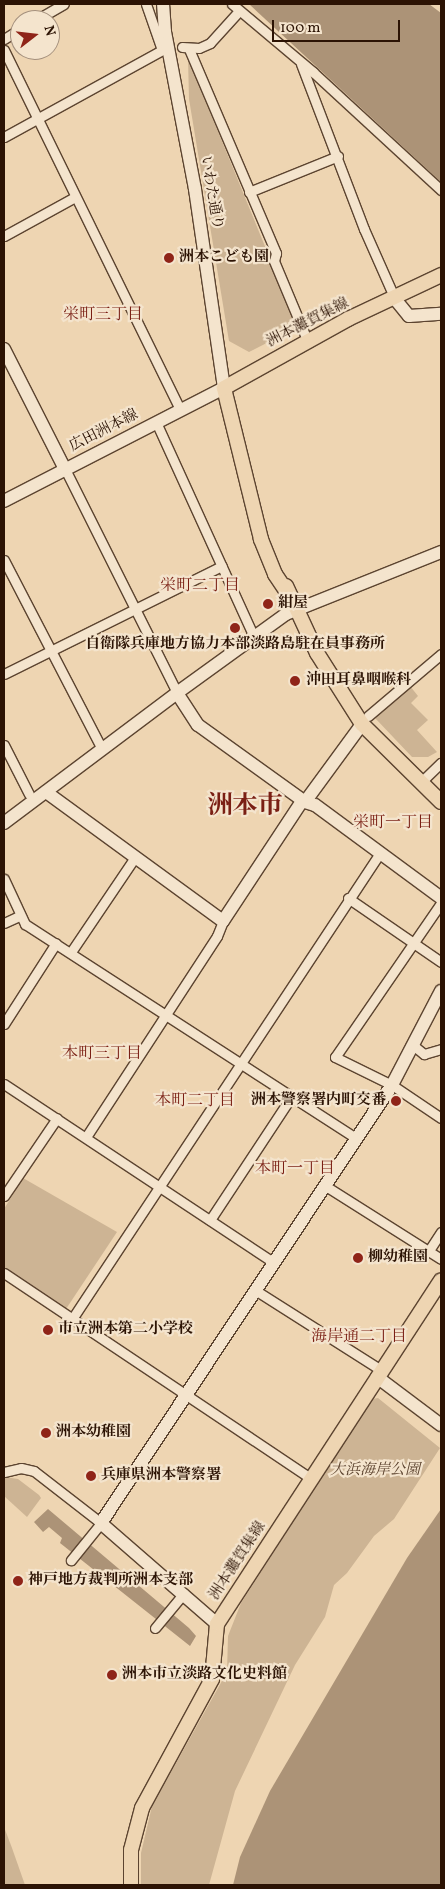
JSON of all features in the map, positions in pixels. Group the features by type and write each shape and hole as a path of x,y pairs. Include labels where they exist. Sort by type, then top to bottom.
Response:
{"main road":[{"name":"洲本灘賀集線","path":"224,388 307,340 395,299 441,275"},
{"path":"224,388 231,422 289,595 332,681 420,783 441,802"},
{"name":"洲本灘賀集線","path":"131,1885 131,1850 142,1808 212,1679 217,1624 310,1478 441,1281"}],"street":[{"path":"4,137 162,50 146,4"},
{"name":"いわた通り","path":"163,4 165,32 194,189 224,388"},
{"path":"232,4 441,190"},
{"path":"239,11 210,43 186,48 276,253 274,261 307,340"},
{"path":"4,50 180,409"},
{"path":"300,64 338,156 364,230 395,299 409,316 441,314"},
{"path":"249,192 338,156"},
{"path":"4,236 75,197"},
{"name":"広田洲本線","path":"4,349 65,469 224,388"},
{"path":"156,422 254,637"},
{"path":"4,501 65,469 177,693 198,725 304,802 315,805 441,899 414,943 335,1057 392,1085 441,1118"},
{"path":"4,823 177,693 295,609 441,552"},
{"path":"4,560 102,749"},
{"path":"4,674 135,607 222,566"},
{"path":"86,1137 217,936 223,921 304,802 365,720 441,654"},
{"path":"4,745 29,794"},
{"path":"420,783 441,763"},
{"path":"46,792 223,921"},
{"path":"72,1318 348,898 380,854"},
{"path":"71,952 135,857"},
{"path":"4,879 19,916 25,924 356,1138"},
{"path":"348,898 441,962"},
{"path":"4,923 19,916"},
{"path":"4,1024 7,1012 56,943"},
{"path":"71,1560 101,1523 392,1085 441,991"},
{"path":"414,1046 424,1054 441,1049"},
{"path":"4,1084 273,1262"},
{"path":"210,1220 291,1097"},
{"path":"4,1196 57,1118"},
{"path":"324,1185 441,1260"},
{"path":"428,1252 441,1232"},
{"path":"4,1273 310,1478"},
{"path":"255,1290 379,1373 441,1425"},
{"path":"4,1472 21,1468 34,1471 101,1523 184,1593 217,1624"},
{"path":"155,1628 184,1593"}],"green space":[{"path":"188,58 298,327 249,352 229,341 189,99"},
{"path":"410,686 418,696 411,703 428,720 417,730 437,752 428,757 412,757 375,718"},
{"path":"23,1178 117,1232 64,1312 4,1269 4,1209"},
{"name":"大浜海岸公園","path":"378,1398 440,1448 394,1519 374,1536 347,1573 334,1585 325,1617 295,1665 235,1791 209,1885 141,1885 141,1853 152,1806 227,1672 228,1636 241,1603 372,1399"},
{"path":"5,1477 18,1479 41,1498 27,1517 4,1496"},
{"path":"4,1827 12,1848 25,1885 4,1885"}],"shaded area":[{"path":"249,4 429,4 441,13 441,182"},
{"path":"48,1509 189,1628 196,1636 190,1646 60,1543 62,1538 49,1527 43,1532 34,1522"},
{"path":"441,1509 441,1885 233,1885 240,1857 270,1791 407,1558"}],"place":[{"name":"洲本こども園","path":"169,258"},
{"name":"紺屋","path":"268,604"},
{"name":"自衛隊兵庫地方協力本部淡路島駐在員事務所","path":"235,628"},
{"name":"沖田耳鼻咽喉科","path":"295,681"},
{"name":"洲本警察署内町交番","path":"396,1101"},
{"name":"柳幼稚園","path":"358,1258"},
{"name":"市立洲本第二小学校","path":"48,1330"},
{"name":"洲本幼稚園","path":"46,1433"},
{"name":"兵庫県洲本警察署","path":"91,1476"},
{"name":"神戸地方裁判所洲本支部","path":"18,1581"},
{"name":"洲本市立淡路文化史料館","path":"112,1675"}],"district":[{"name":"栄町三丁目","path":"103,315"},
{"name":"栄町二丁目","path":"200,586"},
{"name":"洲本市","path":"245,807"},
{"name":"栄町一丁目","path":"393,823"},
{"name":"本町三丁目","path":"102,1054"},
{"name":"本町二丁目","path":"195,1101"},
{"name":"本町一丁目","path":"295,1169"},
{"name":"海岸通二丁目","path":"359,1337"}]}
